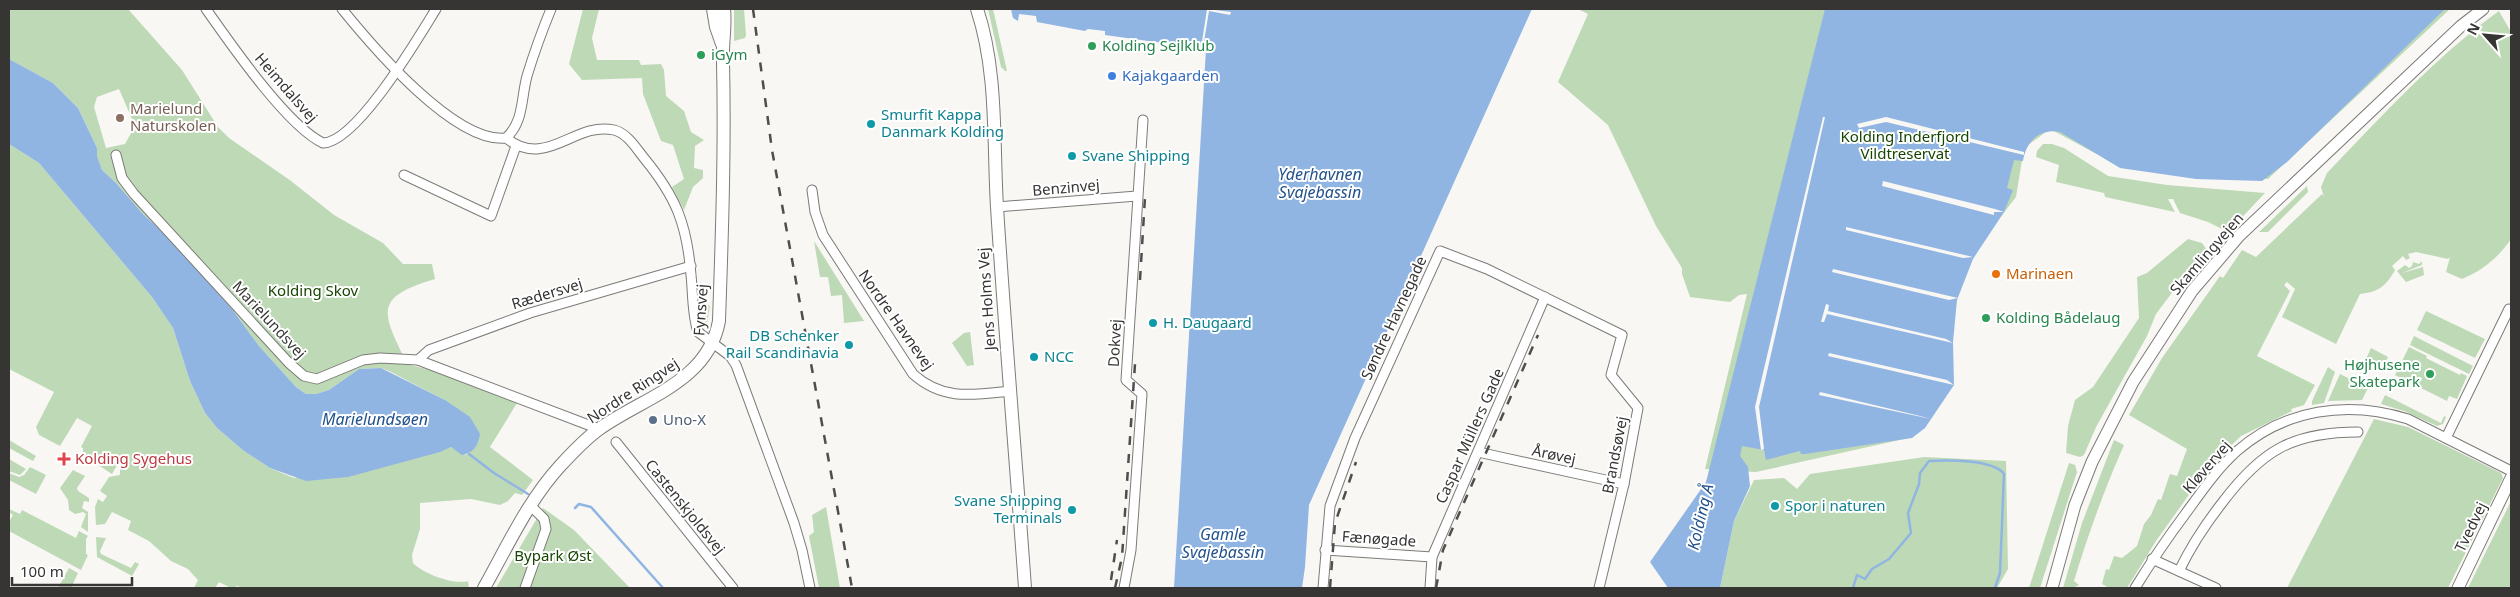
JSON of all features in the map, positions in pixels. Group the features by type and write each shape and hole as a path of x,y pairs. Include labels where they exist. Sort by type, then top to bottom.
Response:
{"main road":[{"name":"Fynsvej","path":"713,9 716,27 722,44"},
{"name":"Fynsvej","path":"713,342 719,321 724,90 722,44 726,27 724,9"},
{"name":"Jens Holms Vej","path":"977,9 983,27 990,81 997,207 1025,588"},
{"name":"Nordre Ringvej","path":"484,588 531,506 560,466 599,430 686,377 699,364 713,342"}],"street":[{"name":"Heimdalsvej","path":"206,9 223,34 280,104 301,128 323,143 336,141 349,129 398,72"},
{"path":"342,9 398,72 434,106 459,123 496,139 506,138 515,130 519,122 527,78 551,9"},
{"path":"398,72 436,9"},
{"name":"Skamlingvejen","path":"2052,588 2075,505 2092,462 2134,382 2192,291 2239,236 2454,32 2483,9"},
{"name":"Dokvej","path":"1124,588 1132,550 1142,394 1126,380 1143,120"},
{"path":"506,138 516,146 540,150 594,130 620,131 670,192 679,210 691,266 696,328 700,334 713,342"},
{"path":"404,175 491,216 516,146"},
{"name":"Marielundsvej","path":"116,155 122,178 134,194 298,372 310,378 318,379 369,359 418,360 599,430"},
{"name":"Nordre Havnevej","path":"812,190 815,212 824,235 913,374 927,386 941,392 976,394 1010,391"},
{"name":"Benzinvej","path":"997,207 1137,196"},
{"name":"Søndre Havnegade","path":"1323,588 1330,506 1355,438 1440,251 1487,269 1622,335"},
{"name":"Rædersvej","path":"418,360 429,350 530,313 691,266"},
{"name":"Caspar Müllers Gade","path":"1430,588 1432,557 1545,298"},
{"path":"2446,438 2509,309"},
{"name":"Brandsøvej","path":"1599,588 1624,484 1638,408 1611,375 1622,335"},
{"name":"Fynsvej","path":"713,342 730,356 744,385 797,532 810,588"},
{"name":"Kløvervej","path":"2135,588 2152,559 2213,476 2252,439 2288,420 2327,410 2363,409 2408,419 2511,471"},
{"path":"2179,571 2194,540 2237,482 2255,463 2274,450 2296,441 2328,434 2358,432"},
{"name":"Castenskjoldsvej","path":"616,442 733,588"},
{"name":"Årøvej","path":"1478,452 1624,484"},
{"name":"Tvedvej","path":"2458,588 2511,478"},
{"path":"525,588 546,529 544,519 531,506"},
{"name":"Fænøgade","path":"1325,550 1432,557"},
{"path":"2152,559 2216,588"}],"green space":[{"name":"Kolding Skov","path":"9,9 128,9 182,70 218,127 229,138 291,181 334,215 383,243 403,264 432,264 435,279 400,293 392,301 388,310 388,320 392,332 407,364 441,373 517,403 490,447 533,480 522,495 515,493 508,501 500,505 471,499 420,503 420,529 412,555 413,563 439,578 462,582 468,581 469,588 242,588 238,586 231,588 219,582 215,588 194,588 198,580 188,569 171,561 149,541 128,530 131,521 112,512 105,524 96,525 95,507 98,499 103,502 107,496 100,491 109,477 120,475 120,460 112,474 83,455 83,448 81,447 92,426 77,418 60,446 39,435 36,427 54,392 9,369 9,144 39,163 152,297 173,328 190,381 205,413 217,428 244,451 270,468 294,478 403,461 451,447 465,455 470,453 445,400 389,371 381,368 359,369 329,390 316,394 306,394 296,387 259,346 232,309 173,242 143,214 102,170 97,156 97,148 78,108 53,83 9,59","holes":["119,89 135,126 125,144 106,148 94,107 97,97"]},
{"path":"583,9 599,9 592,38 597,60 639,60 641,65 661,64 664,70 666,96 684,111 691,132 704,140 695,146 694,168 703,170 703,178 693,187 684,210 672,187 684,179 673,145 661,141 643,94 642,78 582,80 569,64"},
{"path":"734,9 744,9 746,35 745,38 734,41"},
{"path":"988,9 993,9 1007,71 1001,67"},
{"name":"Kolding Inderfjord Vildtreservat","path":"1578,9 2450,9 2268,179 2123,168 2050,129 2024,148 2016,197 1977,248 1962,277 1913,437 1756,472 1705,469 1747,294 1739,295 1730,302 1690,297 1682,274 1682,268 1656,226 1608,125 1558,82 1588,14"},
{"path":"2499,11 2511,32 2511,239 2490,263 2462,279 2446,272 2450,257 2448,259 2416,252 2408,254 2410,258 2406,260 2403,256 2392,266 2395,270 2385,284 2372,292 2360,294 2336,344 2282,317 2295,289 2287,282 2284,285 2290,291 2257,356 2315,385 2304,405 2291,409 2292,411 2241,436 2208,468 2156,541 2127,588 2109,588 2102,584 2106,569 2109,570 2114,556 2122,558 2137,546 2144,524 2151,515 2158,499 2161,500 2170,474 2177,476 2187,449 2129,415 2162,358 2220,276 2223,278 2242,250 2256,257 2322,194 2324,197 2321,187 2327,173 2388,109 2431,68 2475,29"},
{"path":"2043,144 2052,144 2064,148 2108,176 2167,185 2265,193 2228,232 2208,222 2180,213 2173,199 2168,199 2175,212 2105,197 2104,193 2056,182 2059,165 2036,157 2037,151"},
{"path":"2307,186 2308,192 2268,232 2259,232"},
{"path":"2188,239 2202,243 2207,250 2206,255 2187,280 2174,290 2156,314 2147,336 2096,427 2084,455 2080,457 2066,453 2068,426 2075,400 2093,387 2139,318 2137,277 2147,273"},
{"path":"814,241 864,321 844,323 842,295 831,296 828,277 820,277"},
{"path":"2422,261 2422,265 2402,273 2423,267 2424,275 2406,282 2397,271 2405,265 2409,268 2413,262 2419,264"},
{"path":"698,298 706,299 705,303 710,306 707,323 702,331 700,327"},
{"path":"2426,311 2485,339 2475,358 2417,330"},
{"path":"970,332 974,365 967,366 952,343 964,333"},
{"path":"2414,336 2473,366 2469,374 2410,345"},
{"name":"Højhusene Skatepark","path":"2409,347 2460,375 2461,373 2467,376 2457,399 2449,396 2447,401 2395,375"},
{"path":"2371,348 2388,357 2383,368 2366,359"},
{"path":"2328,367 2335,372 2324,403 2312,405 2312,401"},
{"path":"2340,374 2368,388 2362,400 2328,401"},
{"path":"2385,395 2441,423 2444,416 2446,417 2443,424 2437,426 2404,411 2381,404"},
{"path":"2374,419 2408,427 2501,473 2503,478 2448,588 2287,588"},
{"path":"9,440 36,456 33,461 9,448"},
{"path":"2114,440 2124,445 2103,496 2079,564 2074,581 2079,585 2073,588 2063,588 2082,523"},
{"path":"1924,457 2006,461 2008,569 1997,588 1720,588 1734,521 1754,480 1784,478 1797,489 1810,474"},
{"path":"9,459 26,469 20,475 9,471"},
{"path":"2069,463 2075,465 2077,472 2040,588 2029,588"},
{"path":"30,467 46,475 36,494 9,480 9,473 19,477 24,475"},
{"path":"73,470 85,476 77,488 78,491 89,498 89,502 84,501 82,508 88,512 88,532 81,527 86,514 83,512 75,514 69,510 68,500 60,488"},
{"path":"2511,501 2511,588 2468,588"},
{"path":"826,507 840,588 819,588 809,536 814,532 812,515"},
{"name":"Bypark Øst","path":"543,508 574,530 630,588 496,588"},
{"path":"9,509 20,514 22,510 76,538 79,531 88,536 86,539 86,554 88,555 81,570 9,531 9,522 13,515 9,512"},
{"path":"96,537 106,538 100,551 101,554 131,568 135,562 139,564 132,576 97,557"},
{"path":"69,568 78,573 71,588 58,588"}],"water":[{"name":"Yderhavnen Svajebassin","path":"1011,9 1532,9 1309,505 1302,588 1174,588 1206,49 1105,35 1105,31 1088,29 1085,31 1037,22 1036,16 1019,14 1018,21 1013,18"},
{"name":"Kolding Inderfjord Vildtreservat","path":"1825,9 2445,9 2287,162 2262,181 2196,179 2120,168 2060,132 2053,131 2040,134 2030,142 2023,161 2014,160 2007,188 2013,190 2004,212 1973,259 1957,300 1953,342 1954,385 1925,428 1912,438 1805,454 1801,454 1800,451 1766,460 1764,450 1742,446 1740,456 1748,467 1750,486 1734,521 1720,588 1668,588 1650,562 1706,482"},
{"name":"Marielundsøen","path":"9,59 53,83 78,108 97,148 97,156 102,170 143,214 173,242 232,309 259,346 296,387 306,394 316,394 329,390 359,369 381,368 445,400 470,417 480,434 475,448 462,455 451,447 440,452 348,477 306,481 270,468 244,451 217,428 205,413 190,381 173,328 152,297 39,163 9,144"}],"pier":[{"path":"1207,9 1231,12 1230,15 1209,11 1203,48 1201,48"},
{"path":"1823,117 1825,117 1759,407 1764,449 1761,450 1755,407"},
{"path":"1886,117 2024,152 2024,155 1886,122 1859,128 1857,124"},
{"path":"1883,181 2004,212 1994,212 1994,215 1882,186"},
{"path":"1846,227 1973,257 1963,258 1846,230"},
{"path":"1833,269 1958,298 1949,300 1832,272"},
{"path":"1826,304 1829,305 1828,311 1946,339 1953,343 1827,314 1824,322 1821,322"},
{"path":"1829,353 1947,380 1954,385 1828,356"},
{"path":"1820,392 1920,416 1931,419 1819,395"}],"waterway":[{"path":"469,454 494,473 528,494"},
{"path":"1853,588 1857,575 1865,579 1872,569 1889,559 1911,533 1908,513 1919,484 1920,473 1929,461 1947,460 1980,463 1998,469 2004,474 2000,573 1995,588"},
{"path":"575,508 579,504 591,507 663,588"}],"railway":[{"path":"753,9 772,150 852,588"},
{"path":"1140,280 1145,197"},
{"path":"1436,588 1443,550 1538,335"},
{"path":"1115,588 1122,557 1135,364"},
{"path":"1330,588 1335,523 1356,462"},
{"path":"1111,580 1117,540"}],"place":[{"name":"Kolding Sejlklub","path":"1092,46"},
{"name":"iGym","path":"701,55"},
{"name":"Kajakgaarden","path":"1112,76"},
{"name":"Marielund Naturskolen","path":"120,118"},
{"name":"Smurfit Kappa Danmark Kolding","path":"871,124"},
{"name":"Svane Shipping","path":"1072,156"},
{"name":"Marinaen","path":"1996,274"},
{"name":"Kolding Bådelaug","path":"1986,318"},
{"name":"H. Daugaard","path":"1153,323"},
{"name":"DB Schenker Rail Scandinavia","path":"849,345"},
{"name":"NCC","path":"1034,357"},
{"name":"Højhusene Skatepark","path":"2430,374"},
{"name":"Uno-X","path":"653,420"},
{"name":"Kolding Sygehus","path":"64,459"},
{"name":"Spor i naturen","path":"1775,506"},
{"name":"Svane Shipping Terminals","path":"1072,510"}],"water label":[{"name":"Kolding Å","path":"1700,517"},
{"name":"Gamle Svajebassin","path":"1223,543"}]}
